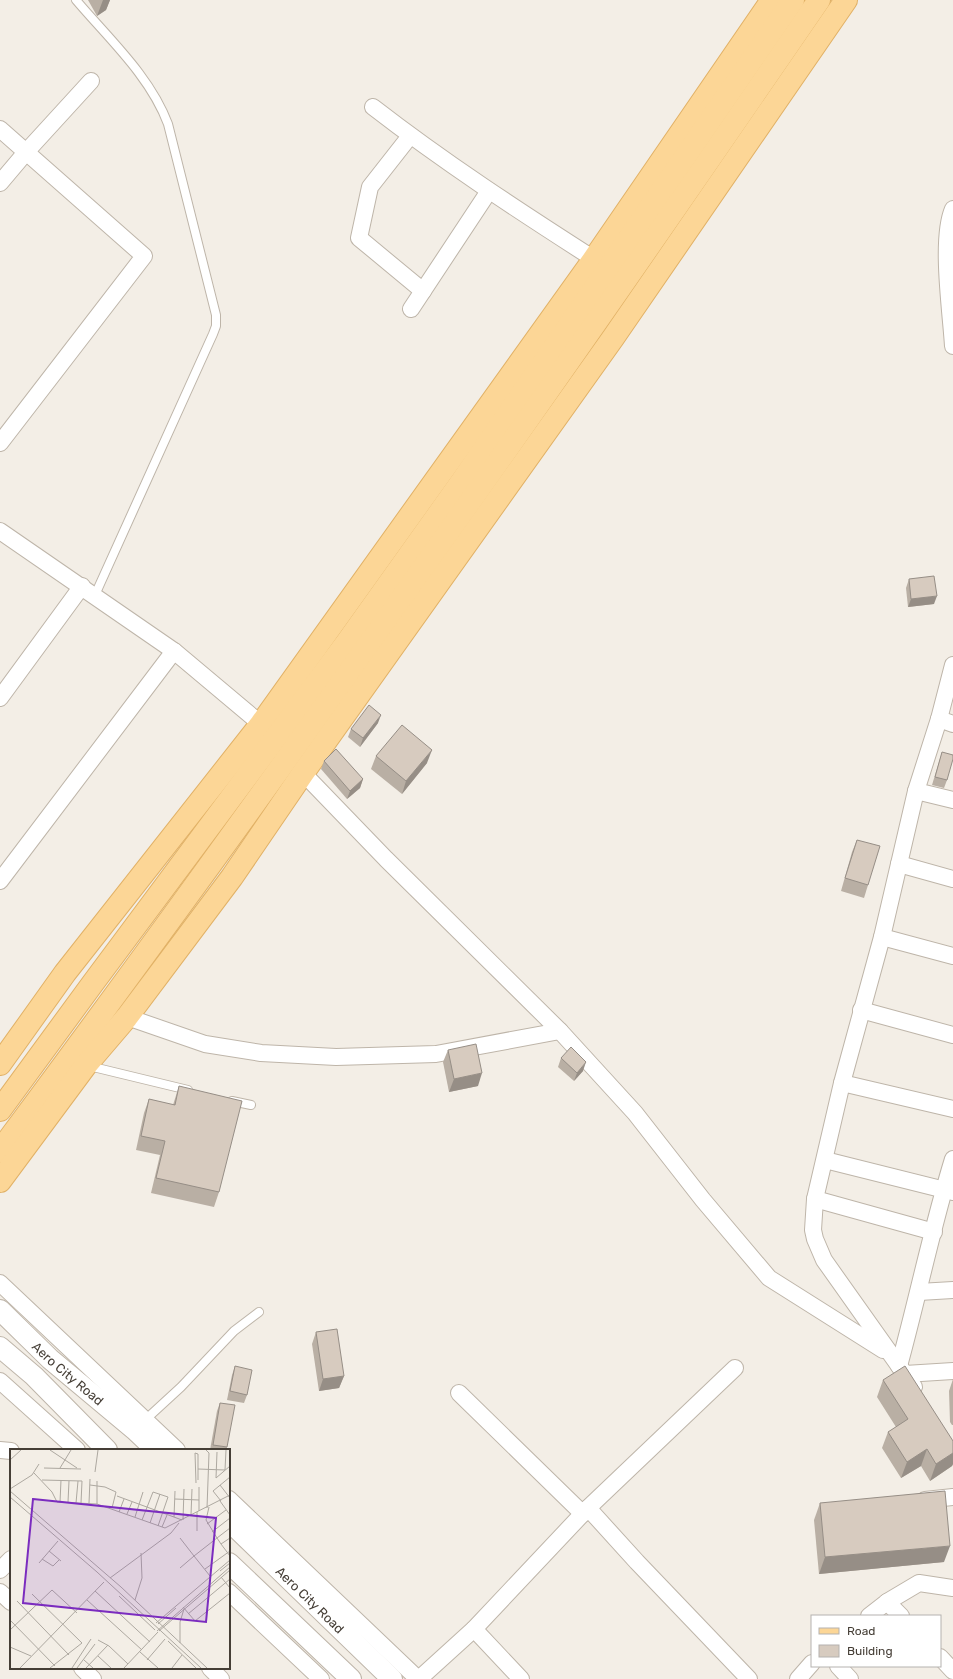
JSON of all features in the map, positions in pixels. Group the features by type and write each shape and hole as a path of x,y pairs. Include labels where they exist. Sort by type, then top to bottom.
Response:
{"main road":[{"path":"0,1064 65,973 261,724 594,259 772,0"},
{"path":"0,1151 107,1008 356,646 462,481 793,0"},
{"path":"0,1110 97,977 356,646 626,281 819,0"},
{"path":"0,1181 86,1065 127,1017 232,877 303,773 613,338 846,0"}],"street":[{"path":"0,183 91,81"},
{"path":"373,107 410,136 489,191 594,259"},
{"path":"0,129 27,151 144,256 0,443"},
{"path":"410,136 370,187 359,238 423,291"},
{"path":"410,308 423,291 489,191"},
{"path":"953,209 949,218 953,346"},
{"path":"0,531 174,650 261,724"},
{"path":"0,698 88,590"},
{"path":"0,881 174,650"},
{"path":"922,1399 824,1260 819,1250 813,1230 815,1199 842,1083 882,938 916,791 946,722 953,665"},
{"path":"303,773 386,859 560,1031 635,1113 703,1200 769,1278 898,1365 953,1371"},
{"path":"916,791 953,800"},
{"path":"899,864 953,879"},
{"path":"882,938 953,956"},
{"path":"861,1010 953,1035"},
{"path":"127,1017 205,1044 261,1053 336,1057 436,1054 560,1031"},
{"path":"842,1083 953,1109"},
{"path":"898,1365 934,1232 948,1191 953,1159"},
{"path":"825,1160 948,1191"},
{"path":"815,1199 934,1232"},
{"path":"0,1283 140,1425 176,1449"},
{"path":"919,1292 953,1290"},
{"name":"Aero City Road","path":"0,1310 50,1359 140,1425 155,1449"},
{"name":"Aero City Road","path":"0,1347 34,1376 106,1449"},
{"path":"230,1500 418,1679 474,1629 586,1511 735,1368"},
{"path":"0,1381 76,1449"},
{"path":"459,1393 586,1511 749,1679"},
{"path":"0,1450 10,1451"},
{"path":"907,1502 953,1497"},
{"name":"Aero City Road","path":"230,1522 392,1679"},
{"path":"0,1570 10,1560"},
{"path":"230,1564 351,1679"},
{"path":"870,1615 887,1602 919,1583 953,1588"},
{"path":"0,1592 10,1601"},
{"path":"230,1593 321,1679"},
{"path":"887,1602 900,1615"},
{"path":"474,1629 521,1679"},
{"path":"941,1658 953,1671"},
{"path":"798,1679 811,1664"},
{"path":"839,1667 850,1679"},
{"path":"83,1669 93,1679"},
{"path":"211,1669 221,1679"}],"lane":[{"path":"76,0 130,62 161,106 168,124 216,315 214,334 88,590"},
{"path":"86,1065 198,1093"},
{"path":"221,1098 251,1105"},
{"path":"140,1425 181,1387 234,1331 259,1312"}],"building":[{"path":"934,576 937,596 911,599 909,579"},
{"path":"369,705 381,715 363,738 351,729"},
{"path":"402,725 432,750 406,781 376,756"},
{"path":"336,749 363,779 350,791 324,761"},
{"path":"942,752 953,755 947,780 935,777"},
{"path":"857,840 880,846 868,885 845,878"},
{"path":"476,1044 482,1073 454,1079 448,1050"},
{"path":"571,1047 586,1062 577,1073 561,1058"},
{"path":"179,1086 242,1101 219,1192 156,1178 165,1141 141,1136 149,1099 175,1105"},
{"path":"337,1329 344,1376 323,1379 316,1332"},
{"path":"235,1366 252,1370 247,1395 230,1391"},
{"path":"905,1366 953,1441 953,1453 936,1464 927,1449 907,1462 888,1432 908,1419 883,1380"},
{"path":"220,1403 235,1405 227,1447 213,1445"},
{"path":"945,1491 950,1546 825,1557 820,1503"}]}
